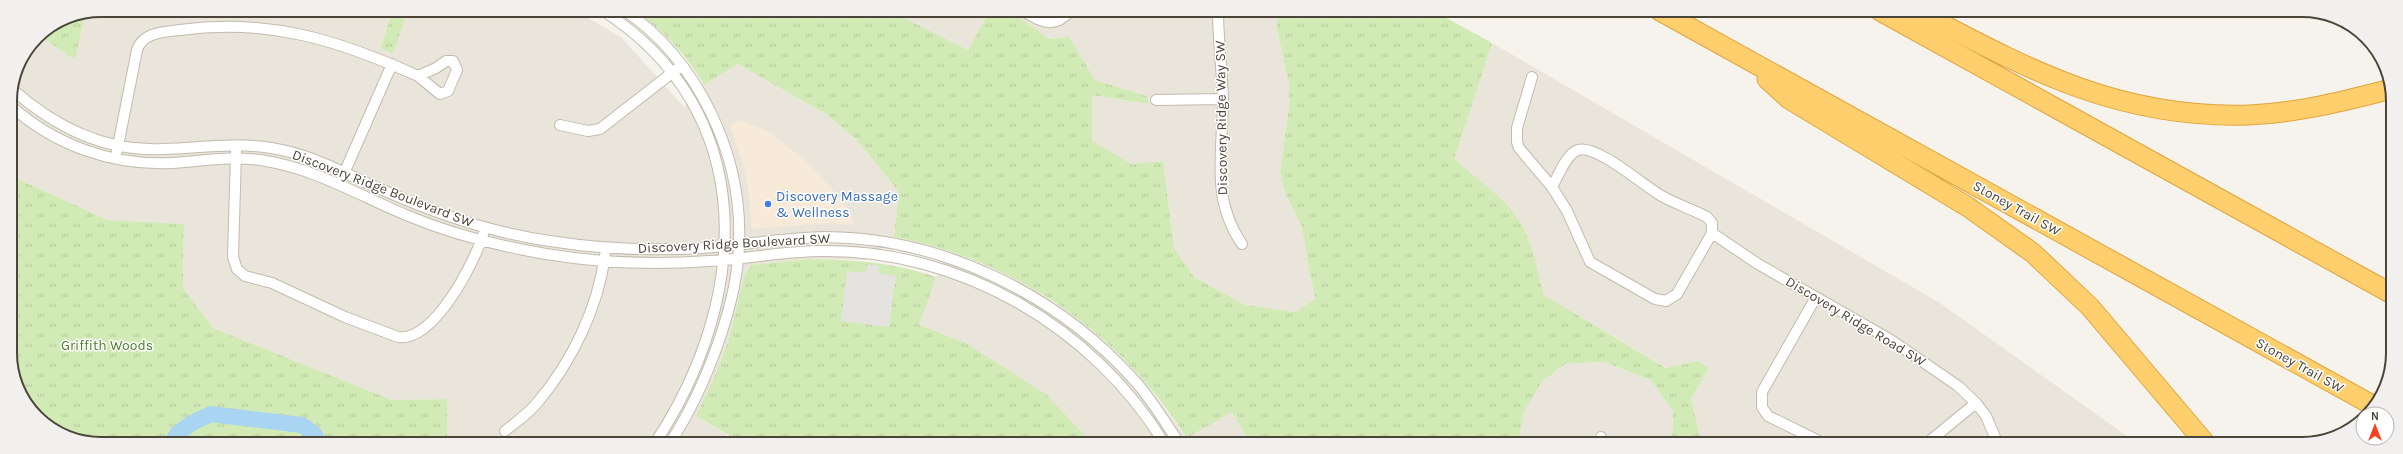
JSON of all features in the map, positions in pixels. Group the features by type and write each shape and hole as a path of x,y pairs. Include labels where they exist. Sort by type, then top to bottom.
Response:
{"highway":[{"name":"Stoney Trail SW","path":"1671,17 2369,403"},
{"path":"1891,17 2386,291"},
{"path":"1929,17 2045,76 2107,98 2152,108 2184,112 2250,115 2306,108 2385,90"},
{"path":"1744,58 1789,99 1968,207 2033,253 2090,307 2200,437"}],"street":[{"path":"612,17 638,36 672,73 689,97 707,132 722,184 726,220 724,260 712,321 694,372 669,422 659,437"},
{"path":"633,17 657,37 682,65 718,127 734,183 739,244 738,258 724,327 705,377 673,437"},
{"path":"1036,17 1048,23 1053,23 1062,20 1065,17"},
{"name":"Discovery Ridge Way SW","path":"1218,17 1222,99 1220,172 1222,193 1227,217 1242,244"},
{"path":"116,159 137,50 140,42 149,36 210,27 278,30 328,40 392,64 418,76"},
{"path":"339,184 392,64"},
{"path":"560,125 588,131 600,129 682,65"},
{"path":"1532,77 1517,128 1517,142 1522,152 1552,187 1567,211 1590,262 1659,301 1670,300 1677,294 1712,233 1712,223 1707,217 1659,194 1621,168 1591,151 1579,150 1572,154 1552,187"},
{"name":"Discovery Ridge Boulevard SW","path":"17,94 30,105 61,125 90,138 119,146 152,150 237,144 276,148 298,154 345,172 417,204 485,227 547,241 606,248 663,249 739,244 781,238 864,240 916,249 956,261 1004,280 1047,305 1099,345 1134,380 1174,437"},
{"path":"1156,100 1222,99"},
{"name":"Discovery Ridge Boulevard SW","path":"17,111 56,138 86,151 116,159 158,163 236,158 261,160 289,166 339,184 411,217 481,240 549,254 604,261 668,263 724,260 783,252 825,251 863,253 934,267 983,285 1040,316 1097,360 1124,389 1159,437"},
{"path":"707,132 718,127"},
{"path":"237,144 233,257 237,269 245,276 272,283 344,317 398,337 405,338 414,335 436,315 460,285 481,240 485,227"},
{"name":"Discovery Ridge Road SW","path":"1712,233 1758,264 1912,353 1958,386 1976,403 1986,416 1995,437"},
{"path":"863,253 864,240"},
{"path":"505,431 537,402 567,359 585,326 599,287 606,248"},
{"path":"1811,437 1768,416 1761,401 1762,392 1816,297"},
{"path":"1040,316 1047,305"},
{"path":"694,372 705,377"},
{"path":"1124,389 1134,380"},
{"path":"1935,437 1976,403"}],"shaded area":[{"path":"96,17 391,17 380,48 393,54 406,17 587,17 622,38 684,107 704,85 738,64 826,114 857,140 899,192 894,237 866,260 810,259 752,265 745,273 728,342 714,378 696,416 727,435 726,437 447,437 447,399 392,400 213,328 183,288 184,224 108,220 17,179 17,96 23,69 31,54 45,39 75,60 84,19"},
{"path":"903,17 986,17 968,50"},
{"path":"1014,17 1278,17 1277,29 1289,85 1289,105 1280,174 1286,195 1301,225 1315,299 1295,312 1245,305 1194,277 1174,248 1163,161 1132,164 1092,141 1092,95 1147,104 1147,96 1095,80 1068,35 1058,39 1041,35 1030,24"},
{"path":"1492,43 1940,303 2128,437 1702,437 1699,434 1691,399 1709,368 1698,361 1667,368 1544,295 1531,251 1520,222 1453,159"},
{"path":"741,120 771,133 806,161 839,197 851,215 855,225 828,223 752,229 749,195 743,164 730,125"},
{"path":"950,251 1022,281 1073,315 1096,334 1144,381 1186,437 1086,437 1046,394 966,343 918,325 936,277"},
{"path":"867,264 879,266 878,273 896,276 889,327 841,321 847,271 865,273"},
{"path":"1604,362 1651,380 1673,412 1672,437 1519,437 1524,412 1542,381 1565,364"},
{"path":"1232,412 1247,437 1189,437"}],"green space":[{"path":"391,17 406,17 393,54 380,48"},
{"path":"644,17 903,17 968,50 986,17 1017,17 1046,37 1056,39 1068,35 1095,80 1147,96 1148,104 1092,95 1092,141 1132,164 1163,161 1174,248 1194,277 1245,305 1295,312 1315,299 1301,225 1286,195 1280,174 1289,105 1289,85 1277,29 1278,17 1445,17 1492,43 1454,159 1498,196 1514,213 1520,222 1531,248 1544,295 1666,368 1698,361 1709,368 1691,399 1699,434 1702,437 1672,437 1673,412 1651,380 1604,362 1565,364 1542,381 1524,412 1519,437 1247,437 1232,412 1186,437 1159,400 1129,365 1097,334 1062,307 1024,283 983,264 940,248 894,237 899,192 857,140 826,114 738,64 704,85 682,53"},
{"path":"84,19 75,60 45,39 59,28 74,21"},
{"name":"Griffith Woods","path":"17,179 108,220 184,224 183,288 213,328 392,400 447,399 447,437 101,437 79,434 59,426 50,420 31,400 21,380 18,364"},
{"path":"810,259 843,260 889,265 936,277 919,325 966,343 1046,394 1086,437 732,437 696,416 714,378 728,342 745,273 752,265"}],"waterway":[{"path":"175,437 177,434 192,423 211,414 302,425 316,437"}],"place":[{"name":"Discovery Massage & Wellness","path":"768,204"}]}
